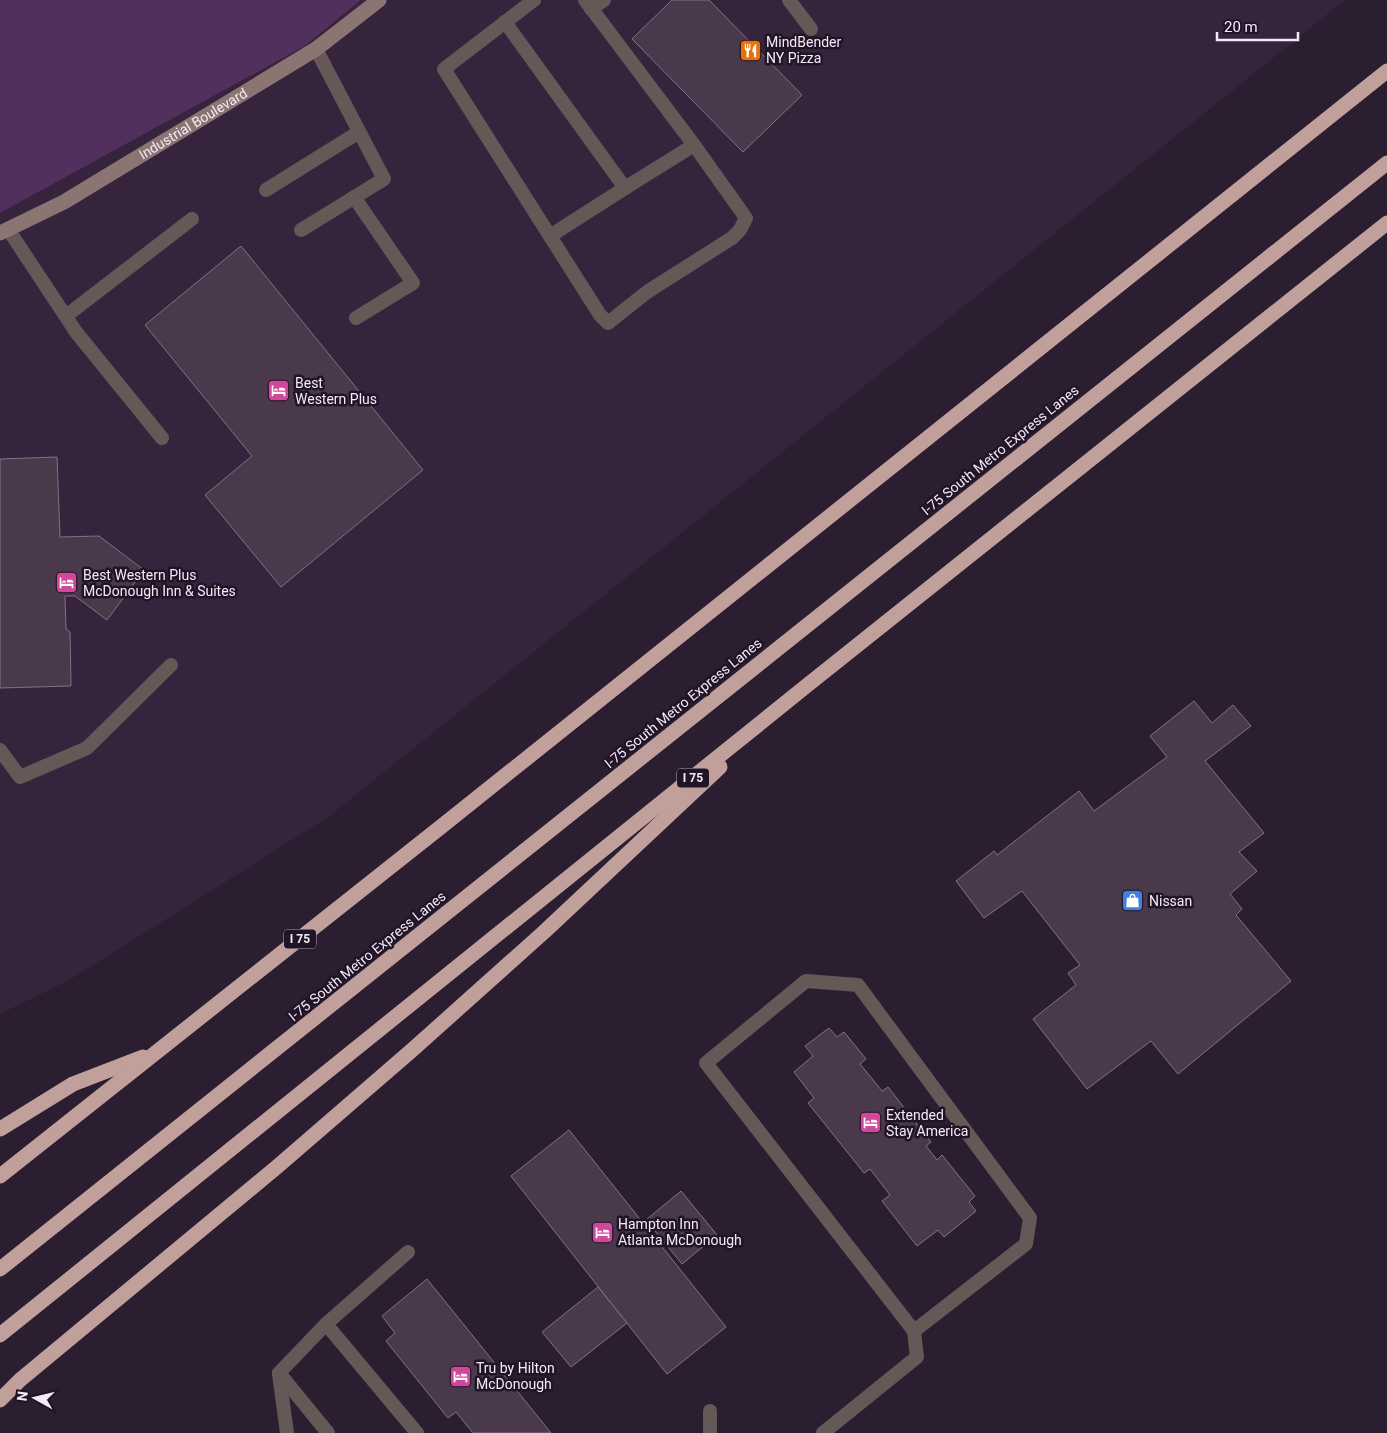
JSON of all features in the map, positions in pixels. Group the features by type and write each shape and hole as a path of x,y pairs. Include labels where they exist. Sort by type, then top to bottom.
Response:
{"highway":[{"name":"I 75","path":"0,1176 1387,71"},
{"name":"I-75 South Metro Express Lanes","path":"0,1269 1387,163"},
{"name":"I 75","path":"0,1335 805,687 1387,223"},
{"path":"0,1400 34,1368 249,1191 411,1051 544,932 805,687"},
{"path":"0,1129 73,1084 158,1051"}],"street":[{"name":"Industrial Boulevard","path":"4,231 64,202 316,49 379,0"}],"lane":[{"path":"534,0 444,69 600,315 608,322 647,292 732,238 740,230 746,218 694,145 588,5 604,0"},
{"path":"789,0 811,29"},
{"path":"505,22 625,188"},
{"path":"301,230 384,179 316,49"},
{"path":"266,190 360,132"},
{"path":"550,236 694,145"},
{"path":"354,197 413,283 356,318"},
{"path":"66,316 192,219"},
{"path":"4,231 76,332 162,438"},
{"path":"0,750 20,777 87,748 171,665"},
{"path":"823,1433 917,1357 914,1331 706,1063 806,981 858,985 1030,1218 1026,1244 914,1331"},
{"path":"279,1373 326,1324 408,1252"},
{"path":"326,1324 416,1433"},
{"path":"279,1373 286,1433"},
{"path":"279,1373 328,1433"},
{"path":"710,1411 710,1433"}],"shaded area":[{"path":"0,0 361,0 305,46 0,213"},
{"path":"361,0 1345,0 328,817 71,979 0,1014 0,213 305,46"}],"building":[{"path":"672,0 709,0 802,95 743,152 632,39"},
{"name":"Best Western Plus","path":"241,246 423,470 281,587 205,495 252,456 145,325"},
{"name":"Best Western Plus McDonough Inn & Suites","path":"57,457 60,537 99,536 144,570 107,620 75,596 65,596 66,629 70,632 71,686 0,688 0,459"},
{"name":"Nissan","path":"1194,701 1212,723 1233,705 1251,726 1205,761 1264,833 1239,852 1257,871 1230,894 1242,909 1236,915 1291,981 1178,1074 1151,1041 1087,1089 1033,1019 1076,985 1068,973 1080,965 1022,891 984,918 956,881 994,851 997,855 1079,791 1094,811 1167,757 1150,736"},
{"name":"Extended Stay America","path":"829,1028 837,1037 844,1032 866,1059 860,1064 882,1091 888,1087 931,1142 926,1146 937,1160 942,1155 975,1196 969,1202 976,1211 944,1237 938,1230 917,1246 882,1201 890,1195 870,1169 864,1173 808,1103 814,1098 794,1072 813,1056 805,1046"},
{"name":"Hampton Inn Atlanta McDonough","path":"569,1130 726,1327 667,1374 511,1176"},
{"path":"681,1191 717,1235 682,1264 646,1220"},
{"name":"Tru by Hilton McDonough","path":"427,1279 551,1433 473,1433 456,1412 448,1418 386,1341 395,1333 382,1316"},
{"path":"598,1287 627,1323 571,1367 542,1332"}],"place":[{"name":"MindBender NY Pizza","path":"750,50"},
{"name":"Best Western Plus","path":"279,391"},
{"name":"Best Western Plus McDonough Inn & Suites","path":"67,583"},
{"name":"Nissan","path":"1133,901"},
{"name":"Extended Stay America","path":"870,1123"},
{"name":"Hampton Inn Atlanta McDonough","path":"602,1232"},
{"name":"Tru by Hilton McDonough","path":"460,1376"}]}
